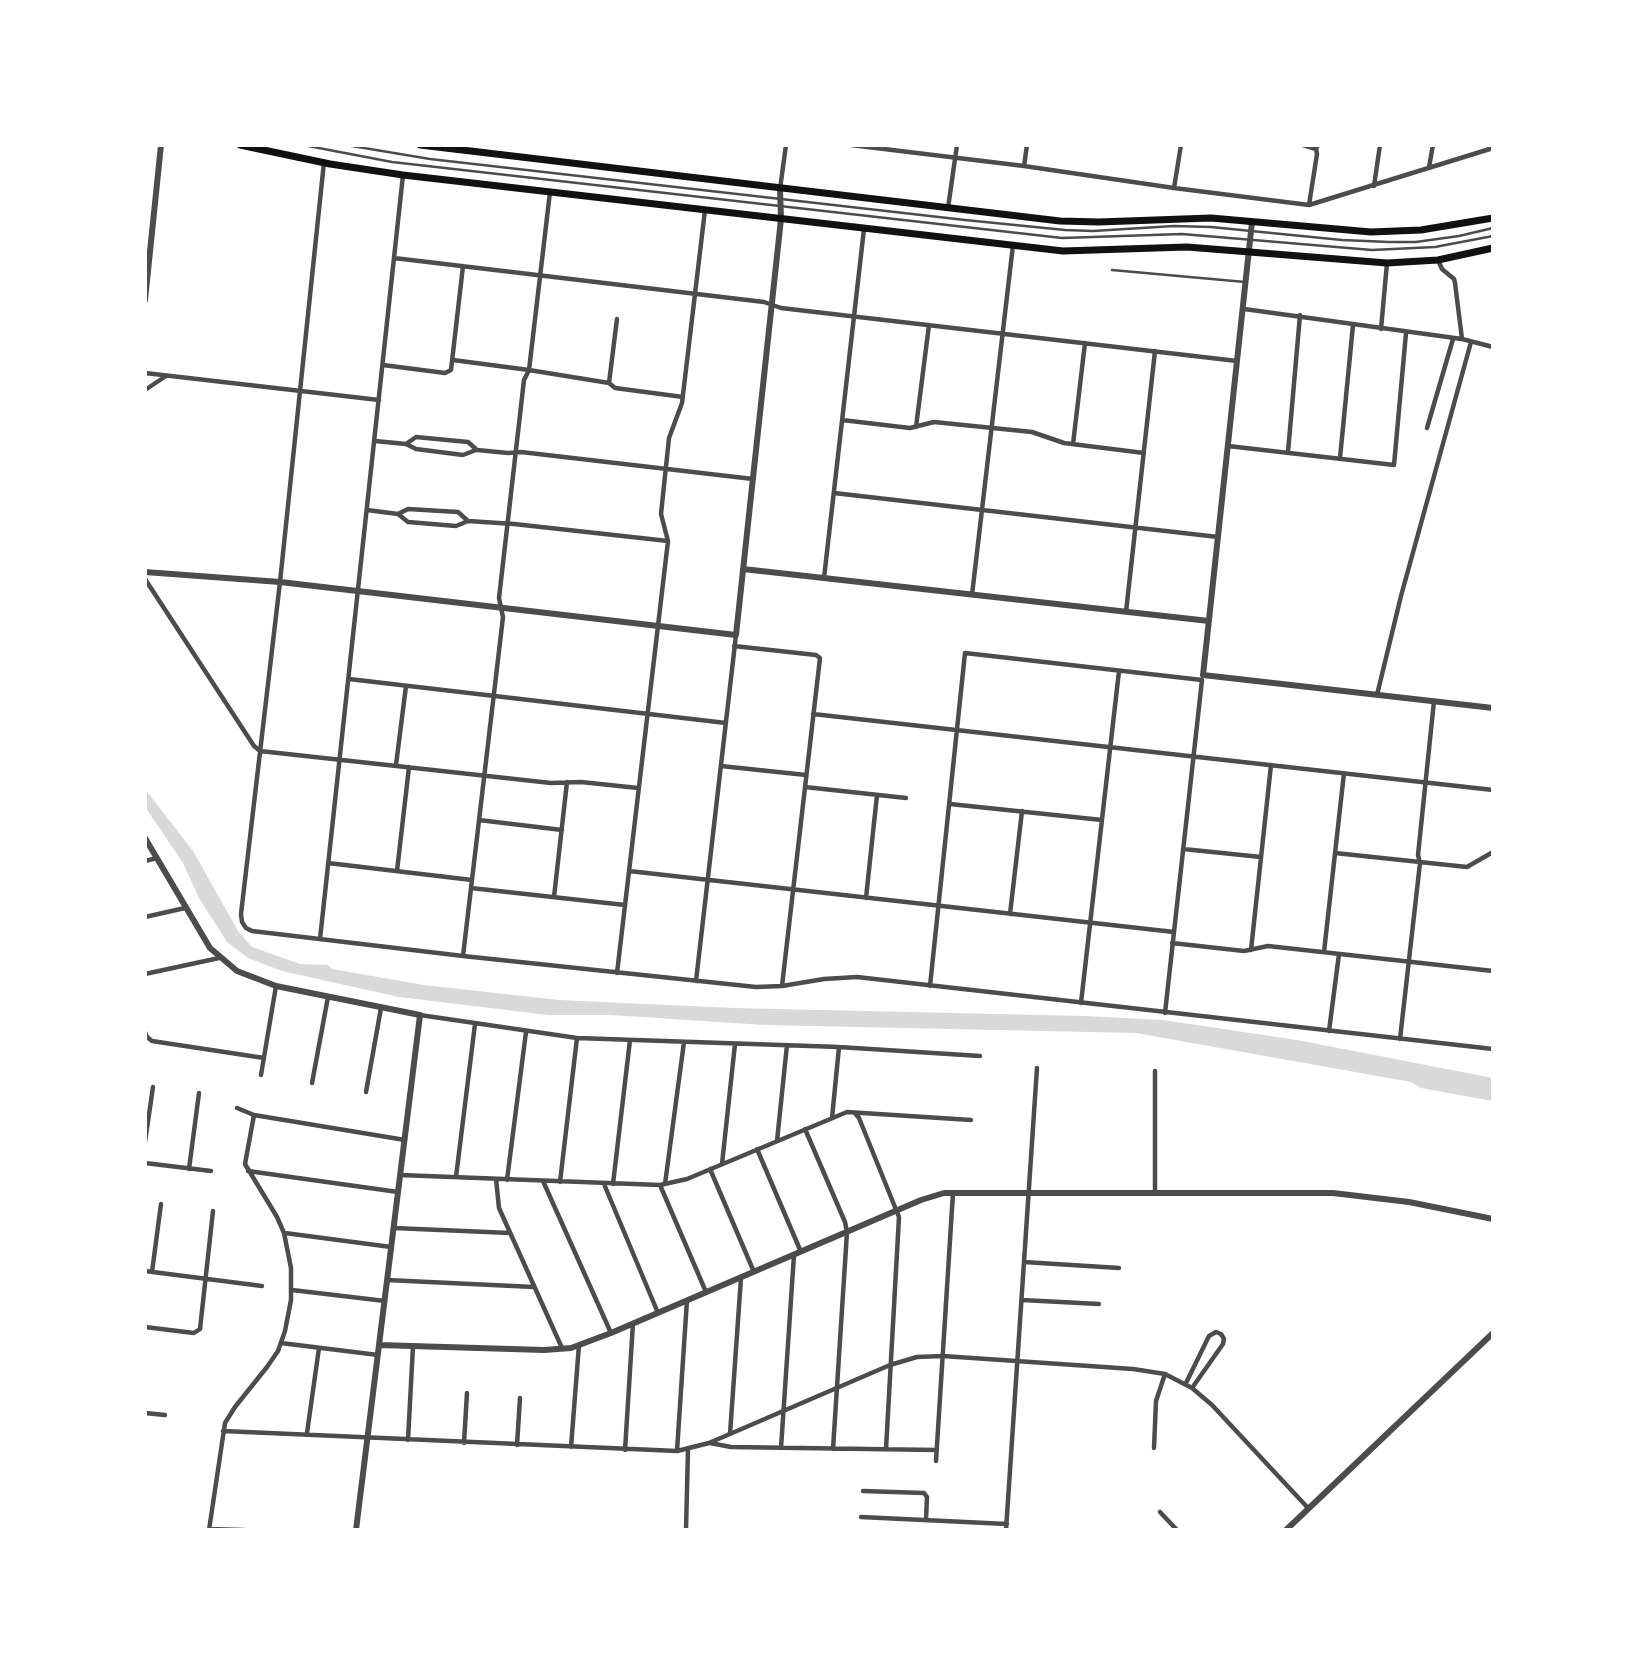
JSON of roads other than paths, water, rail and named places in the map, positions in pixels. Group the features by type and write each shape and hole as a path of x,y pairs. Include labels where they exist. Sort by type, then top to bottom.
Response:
{"main road":[{"path":"240,145 403,175 1063,251 1187,247 1387,263 1437,260 1493,248"},
{"path":"420,145 780,194 1068,222 1192,218 1348,231 1395,232 1493,218"}],"street":[{"path":"145,300 161,145"},
{"path":"696,981 772,305 786,145"},
{"path":"851,145 1309,205 1493,148"},
{"path":"948,209 957,145"},
{"path":"1024,166 1027,145"},
{"path":"1174,188 1181,145"},
{"path":"1303,145 1317,147 1309,205"},
{"path":"1374,186 1380,145"},
{"path":"1429,167 1433,145"},
{"path":"324,162 280,582 241,914 244,926 252,931 696,981 757,987 858,977 1493,1049"},
{"path":"320,939 403,175"},
{"path":"463,956 503,617 499,598 515,453 524,380 529,370 550,192"},
{"path":"617,973 668,541 662,514 670,432 683,397 705,211"},
{"path":"1165,1013 1252,222"},
{"path":"824,578 864,229"},
{"path":"972,594 1013,246"},
{"path":"394,258 1238,361"},
{"path":"1437,260 1442,269 1454,279 1462,340"},
{"path":"1381,329 1387,263"},
{"path":"383,365 450,372 463,266"},
{"path":"1244,309 1300,315 1493,347"},
{"path":"1288,452 1300,315"},
{"path":"609,383 617,319"},
{"path":"916,427 929,325"},
{"path":"1340,458 1353,325"},
{"path":"1228,446 1394,465 1406,333"},
{"path":"1427,428 1453,339"},
{"path":"1377,695 1471,342"},
{"path":"1073,444 1085,343"},
{"path":"1126,612 1155,351"},
{"path":"453,360 529,370 609,383 615,388 683,397"},
{"path":"145,373 379,400"},
{"path":"145,390 167,376"},
{"path":"842,420 916,427 934,422 1032,432 1073,444 1144,453"},
{"path":"406,444 416,437 468,442 477,450"},
{"path":"375,441 463,455 477,450 515,453 753,479"},
{"path":"834,493 1218,537"},
{"path":"398,514 408,509 458,512 468,521"},
{"path":"367,510 398,514 408,522 456,526 468,521 668,541"},
{"path":"743,569 1209,621"},
{"path":"145,572 280,582 736,635"},
{"path":"145,579 254,746 260,751 551,783 638,788"},
{"path":"734,646 819,656 782,986"},
{"path":"930,986 965,653 1493,708"},
{"path":"1081,1003 1119,670"},
{"path":"349,679 726,723"},
{"path":"396,765 405,686"},
{"path":"1399,1039 1434,701"},
{"path":"813,714 1493,790"},
{"path":"1251,950 1271,765"},
{"path":"721,766 806,775"},
{"path":"397,871 409,767"},
{"path":"1324,953 1344,773"},
{"path":"554,897 567,782"},
{"path":"805,787 906,798"},
{"path":"866,898 877,795"},
{"path":"950,804 1102,820"},
{"path":"1010,914 1022,811"},
{"path":"479,820 562,830"},
{"path":"145,838 205,941 219,958 243,975 276,986 381,1008 577,1038 839,1047 981,1056"},
{"path":"1183,849 1261,857"},
{"path":"1335,853 1467,867 1493,852"},
{"path":"145,861 157,858"},
{"path":"328,863 472,880"},
{"path":"629,871 1174,932"},
{"path":"471,888 625,905"},
{"path":"145,917 186,908"},
{"path":"1172,943 1251,950 1265,946 1493,971"},
{"path":"1329,1031 1339,954"},
{"path":"145,974 219,958"},
{"path":"261,1075 276,986"},
{"path":"312,1083 328,997"},
{"path":"366,1092 381,1008"},
{"path":"356,1530 420,1014"},
{"path":"456,1177 475,1024"},
{"path":"145,1032 148,1039 264,1058"},
{"path":"507,1180 526,1032"},
{"path":"560,1182 577,1038"},
{"path":"614,1184 630,1040"},
{"path":"684,1042 663,1184 706,1292"},
{"path":"722,1164 735,1044"},
{"path":"777,1141 787,1045"},
{"path":"832,1118 839,1047"},
{"path":"861,1517 1007,1527 1037,1068"},
{"path":"1155,1071 1155,1192"},
{"path":"145,1142 153,1087"},
{"path":"189,1169 199,1093"},
{"path":"237,1108 254,1115 405,1140"},
{"path":"400,1175 663,1184 710,1169 846,1112 971,1120"},
{"path":"855,1113 898,1211 886,1449"},
{"path":"244,1530 209,1529 223,1431 229,1416 267,1367 281,1343 288,1321 292,1290 290,1258 284,1233 248,1171 245,1156 254,1115"},
{"path":"805,1129 847,1232 833,1449"},
{"path":"757,1149 802,1252"},
{"path":"145,1163 211,1171"},
{"path":"710,1169 754,1272"},
{"path":"248,1171 398,1192"},
{"path":"496,1179 496,1201 562,1349"},
{"path":"543,1181 611,1333"},
{"path":"604,1184 658,1313"},
{"path":"936,1461 953,1192"},
{"path":"379,1345 562,1349 579,1345 935,1195 953,1192 1297,1192 1356,1195 1415,1203 1493,1219"},
{"path":"152,1272 161,1204"},
{"path":"145,1327 198,1331 213,1211"},
{"path":"394,1228 510,1233"},
{"path":"284,1233 391,1247"},
{"path":"781,1448 794,1255"},
{"path":"1024,1262 1119,1268"},
{"path":"145,1271 262,1286"},
{"path":"730,1434 741,1278"},
{"path":"387,1280 534,1287"},
{"path":"292,1290 385,1301"},
{"path":"677,1451 687,1300"},
{"path":"1022,1300 1099,1304"},
{"path":"625,1450 633,1323"},
{"path":"1186,1384 1209,1336 1213,1332 1221,1334 1223,1344 1192,1388"},
{"path":"1286,1530 1493,1333"},
{"path":"281,1343 378,1355"},
{"path":"571,1447 579,1345"},
{"path":"408,1440 413,1346"},
{"path":"307,1433 319,1348"},
{"path":"223,1431 677,1451 709,1443 890,1365 917,1357 943,1356 1133,1369 1165,1374 1192,1388 1212,1405 1308,1508"},
{"path":"1154,1448 1156,1401 1165,1374"},
{"path":"464,1443 467,1393"},
{"path":"517,1445 520,1398"},
{"path":"145,1413 165,1415"},
{"path":"709,1443 731,1447 936,1450"},
{"path":"686,1530 688,1450"},
{"path":"863,1491 924,1493 928,1497 926,1520"},
{"path":"1160,1512 1177,1530"}],"lane":[{"path":"303,145 392,162 1062,238 1182,234 1332,248 1397,250 1435,247 1493,236"},
{"path":"346,145 430,159 780,194 965,220 1065,230 1192,226 1342,240 1416,242 1493,228"},
{"path":"1112,270 1247,282"}]}
